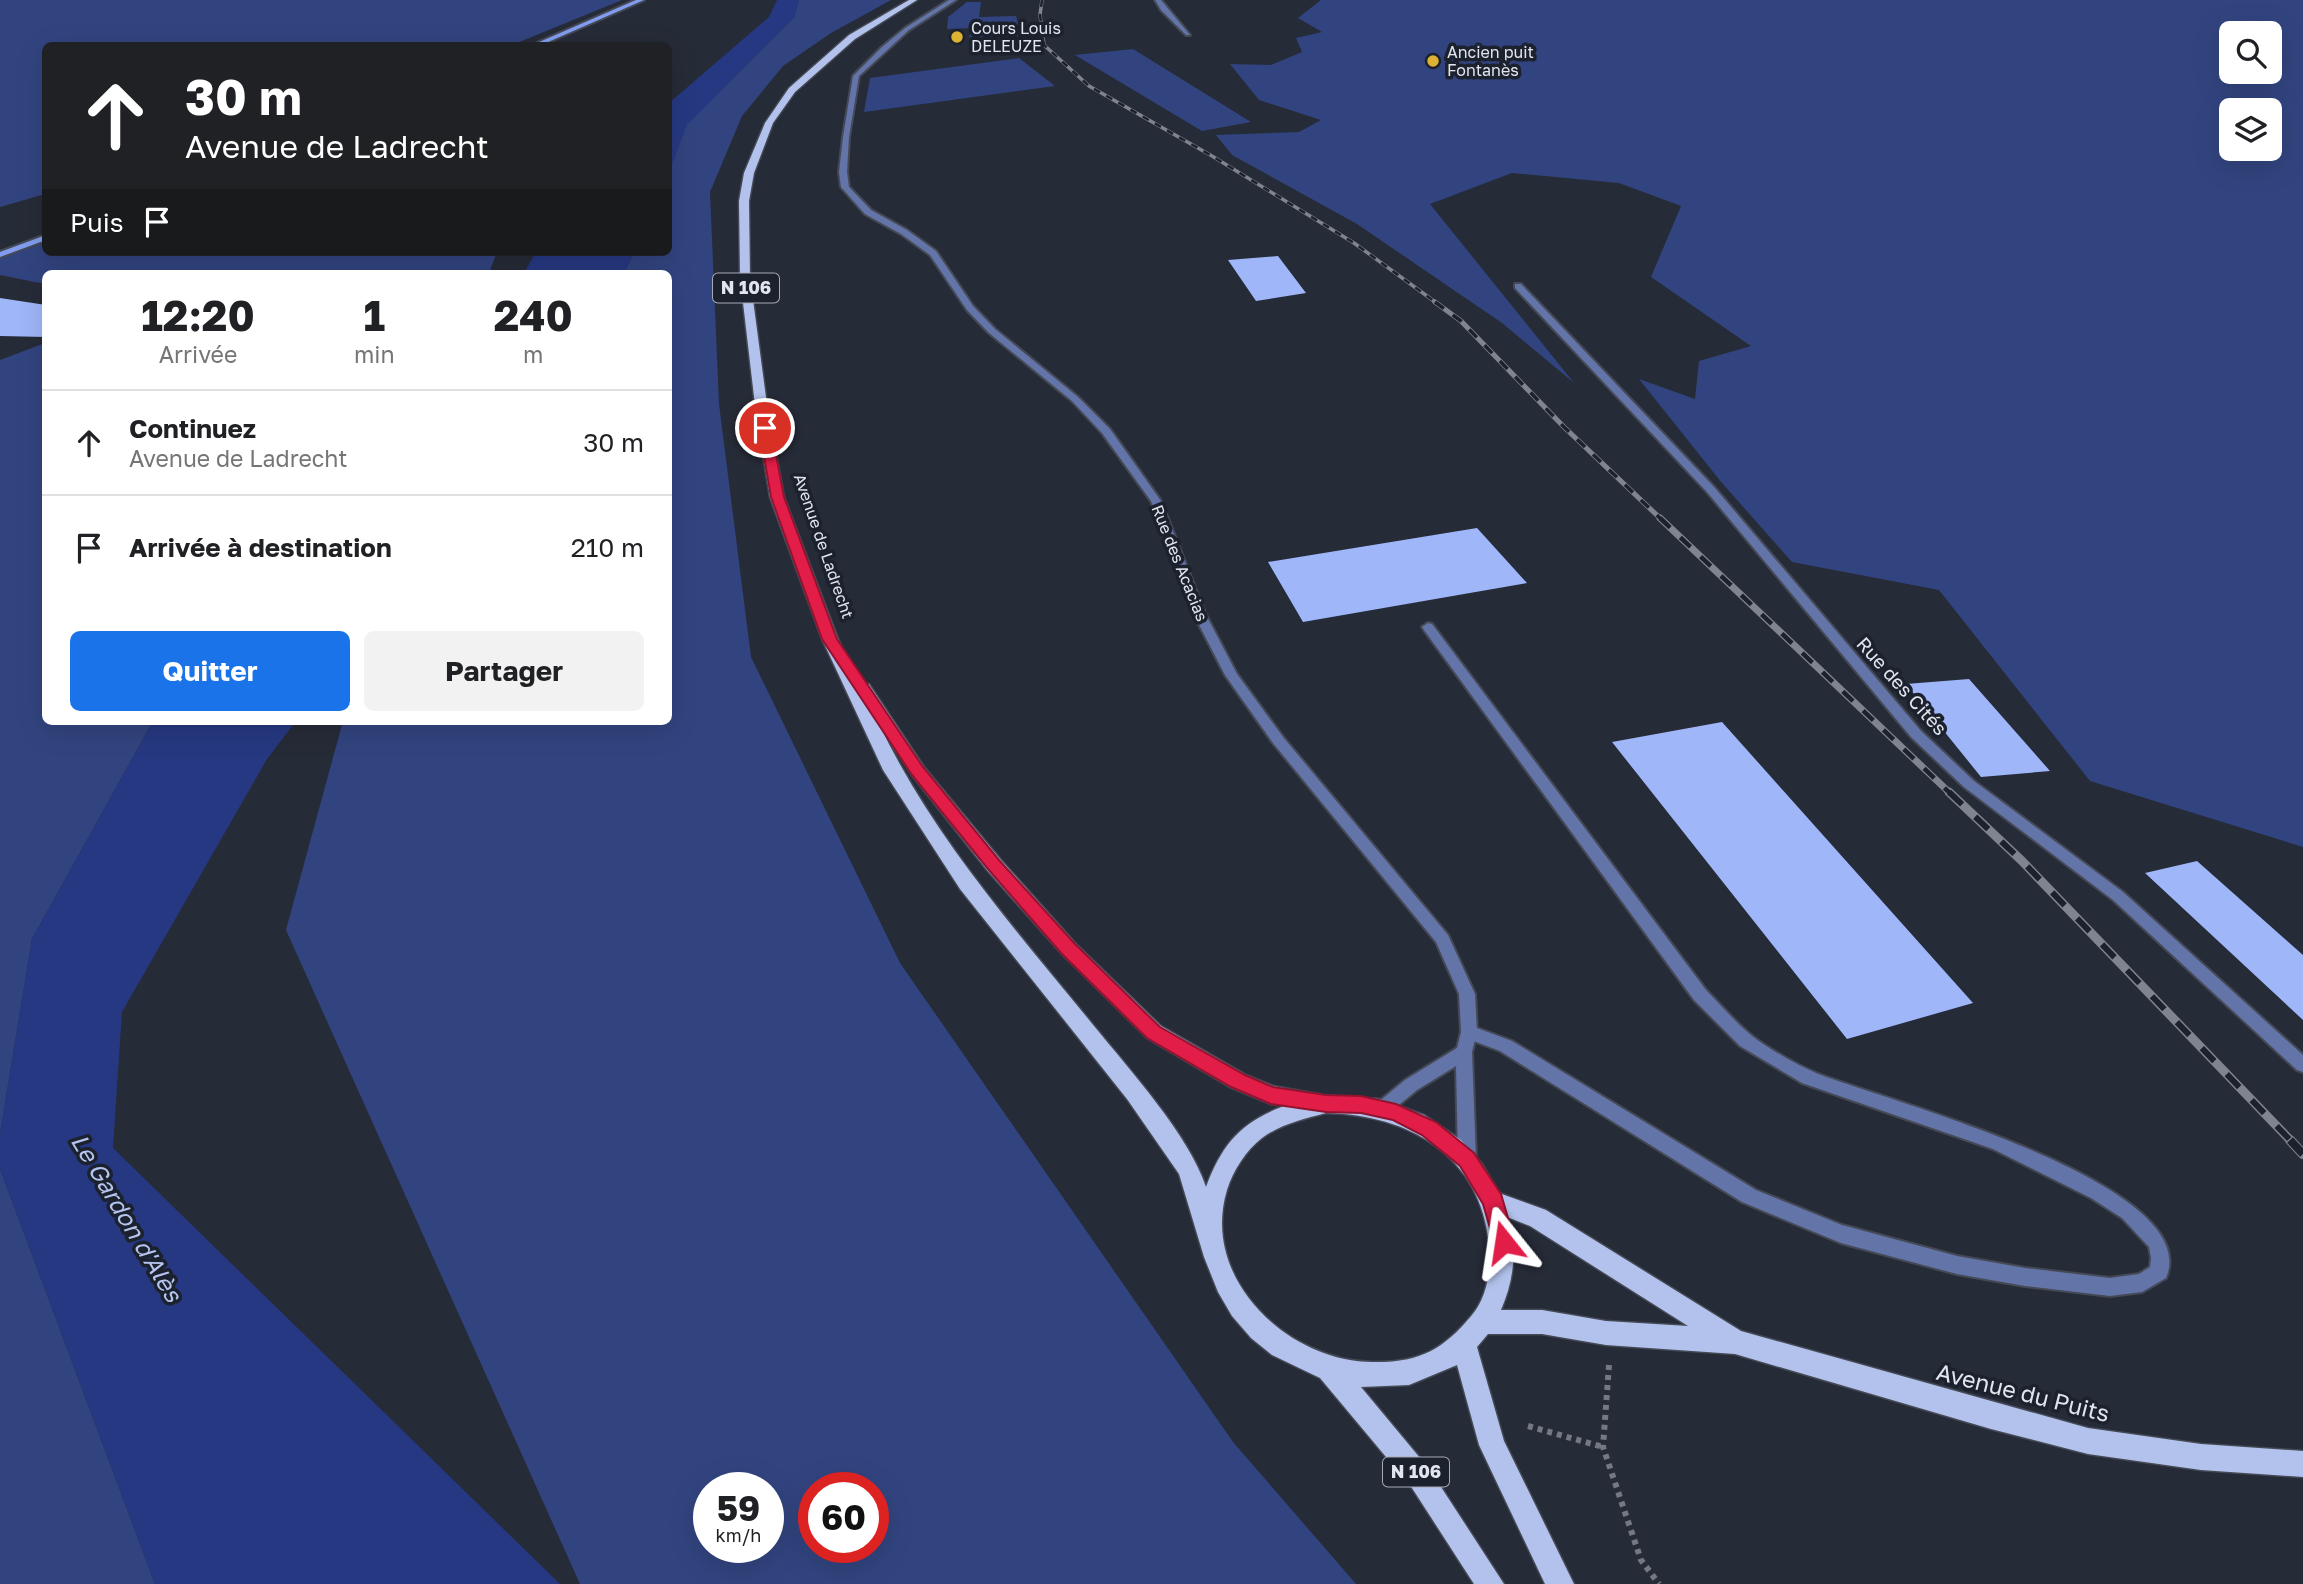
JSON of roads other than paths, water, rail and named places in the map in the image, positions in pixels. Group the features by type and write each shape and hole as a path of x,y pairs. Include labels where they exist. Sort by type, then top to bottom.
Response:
{"main road":[{"path":"542,42 641,0"},
{"name":"Avenue de Ladrecht","path":"914,0 852,37 792,90 769,123 748,173 744,201 749,328 778,497 830,639 892,770 967,884 1136,1092 1188,1170 1223,1282 1249,1319 1285,1350 1329,1370"},
{"path":"0,255 42,239"},
{"name":"Avenue de Ladrecht","path":"830,639 918,771 993,865 1069,949 1154,1032 1238,1081 1271,1095 1326,1104"},
{"path":"1211,1240 1212,1199 1227,1162 1252,1133 1287,1113 1326,1104 1361,1104 1382,1109 1429,1128 1467,1160 1493,1201 1504,1242 1501,1284 1484,1322 1464,1345 1436,1363 1403,1374 1367,1376 1329,1370"},
{"name":"Avenue du Puits","path":"1493,1201 1538,1219 1735,1342"},
{"name":"Avenue du Puits","path":"1484,1322 1542,1322 1606,1333 1735,1342 1991,1416 2088,1441 2201,1457 2303,1464"},
{"path":"1464,1345 1492,1445 1560,1584"},
{"name":"N 106","path":"1329,1370 1421,1479 1490,1584"}],"street":[{"name":"Rue des Acacias","path":"953,0 906,29 876,54 856,76 844,156 845,187 868,212 904,232 933,253 977,316 1075,399 1120,449 1156,501 1199,613 1231,675 1278,740 1442,939 1467,995 1469,1032 1464,1052 1467,1160"},
{"path":"1158,0 1163,9 1188,34"},
{"name":"Rue des Cités","path":"1518,286 1711,490 1916,734 1969,784 2118,897 2303,1065"},
{"path":"1428,627 1700,995 1746,1041 1808,1078 1998,1143 2097,1192 2129,1212 2157,1243 2161,1258 2159,1272 2142,1283 2110,1287 2025,1277 1956,1265 1841,1234 1749,1196 1506,1046 1469,1032"},
{"path":"1382,1109 1411,1085 1464,1052"}],"water":[{"path":"777,0 799,0 794,17 687,125 672,164 672,100 769,17"},
{"path":"534,256 632,256 625,270 526,270"},
{"name":"Le Gardon d'Alès","path":"151,725 293,725 267,759 122,1012 113,1148 560,1584 155,1584 0,1169 0,1134 32,939"}],"railway":[{"path":"1042,0 1040,15 1044,45 1089,86 1212,156 1354,243 1438,304"},
{"path":"1435,302 1461,321 1564,427 1662,520"},
{"path":"1660,518 1951,794"},
{"path":"1949,792 2022,861 2292,1142"},
{"path":"2290,1140 2303,1154"}],"place":[{"name":"Cours Louis DELEUZE","path":"957,37"},
{"name":"Ancien puit Fontanès","path":"1433,61"}]}
